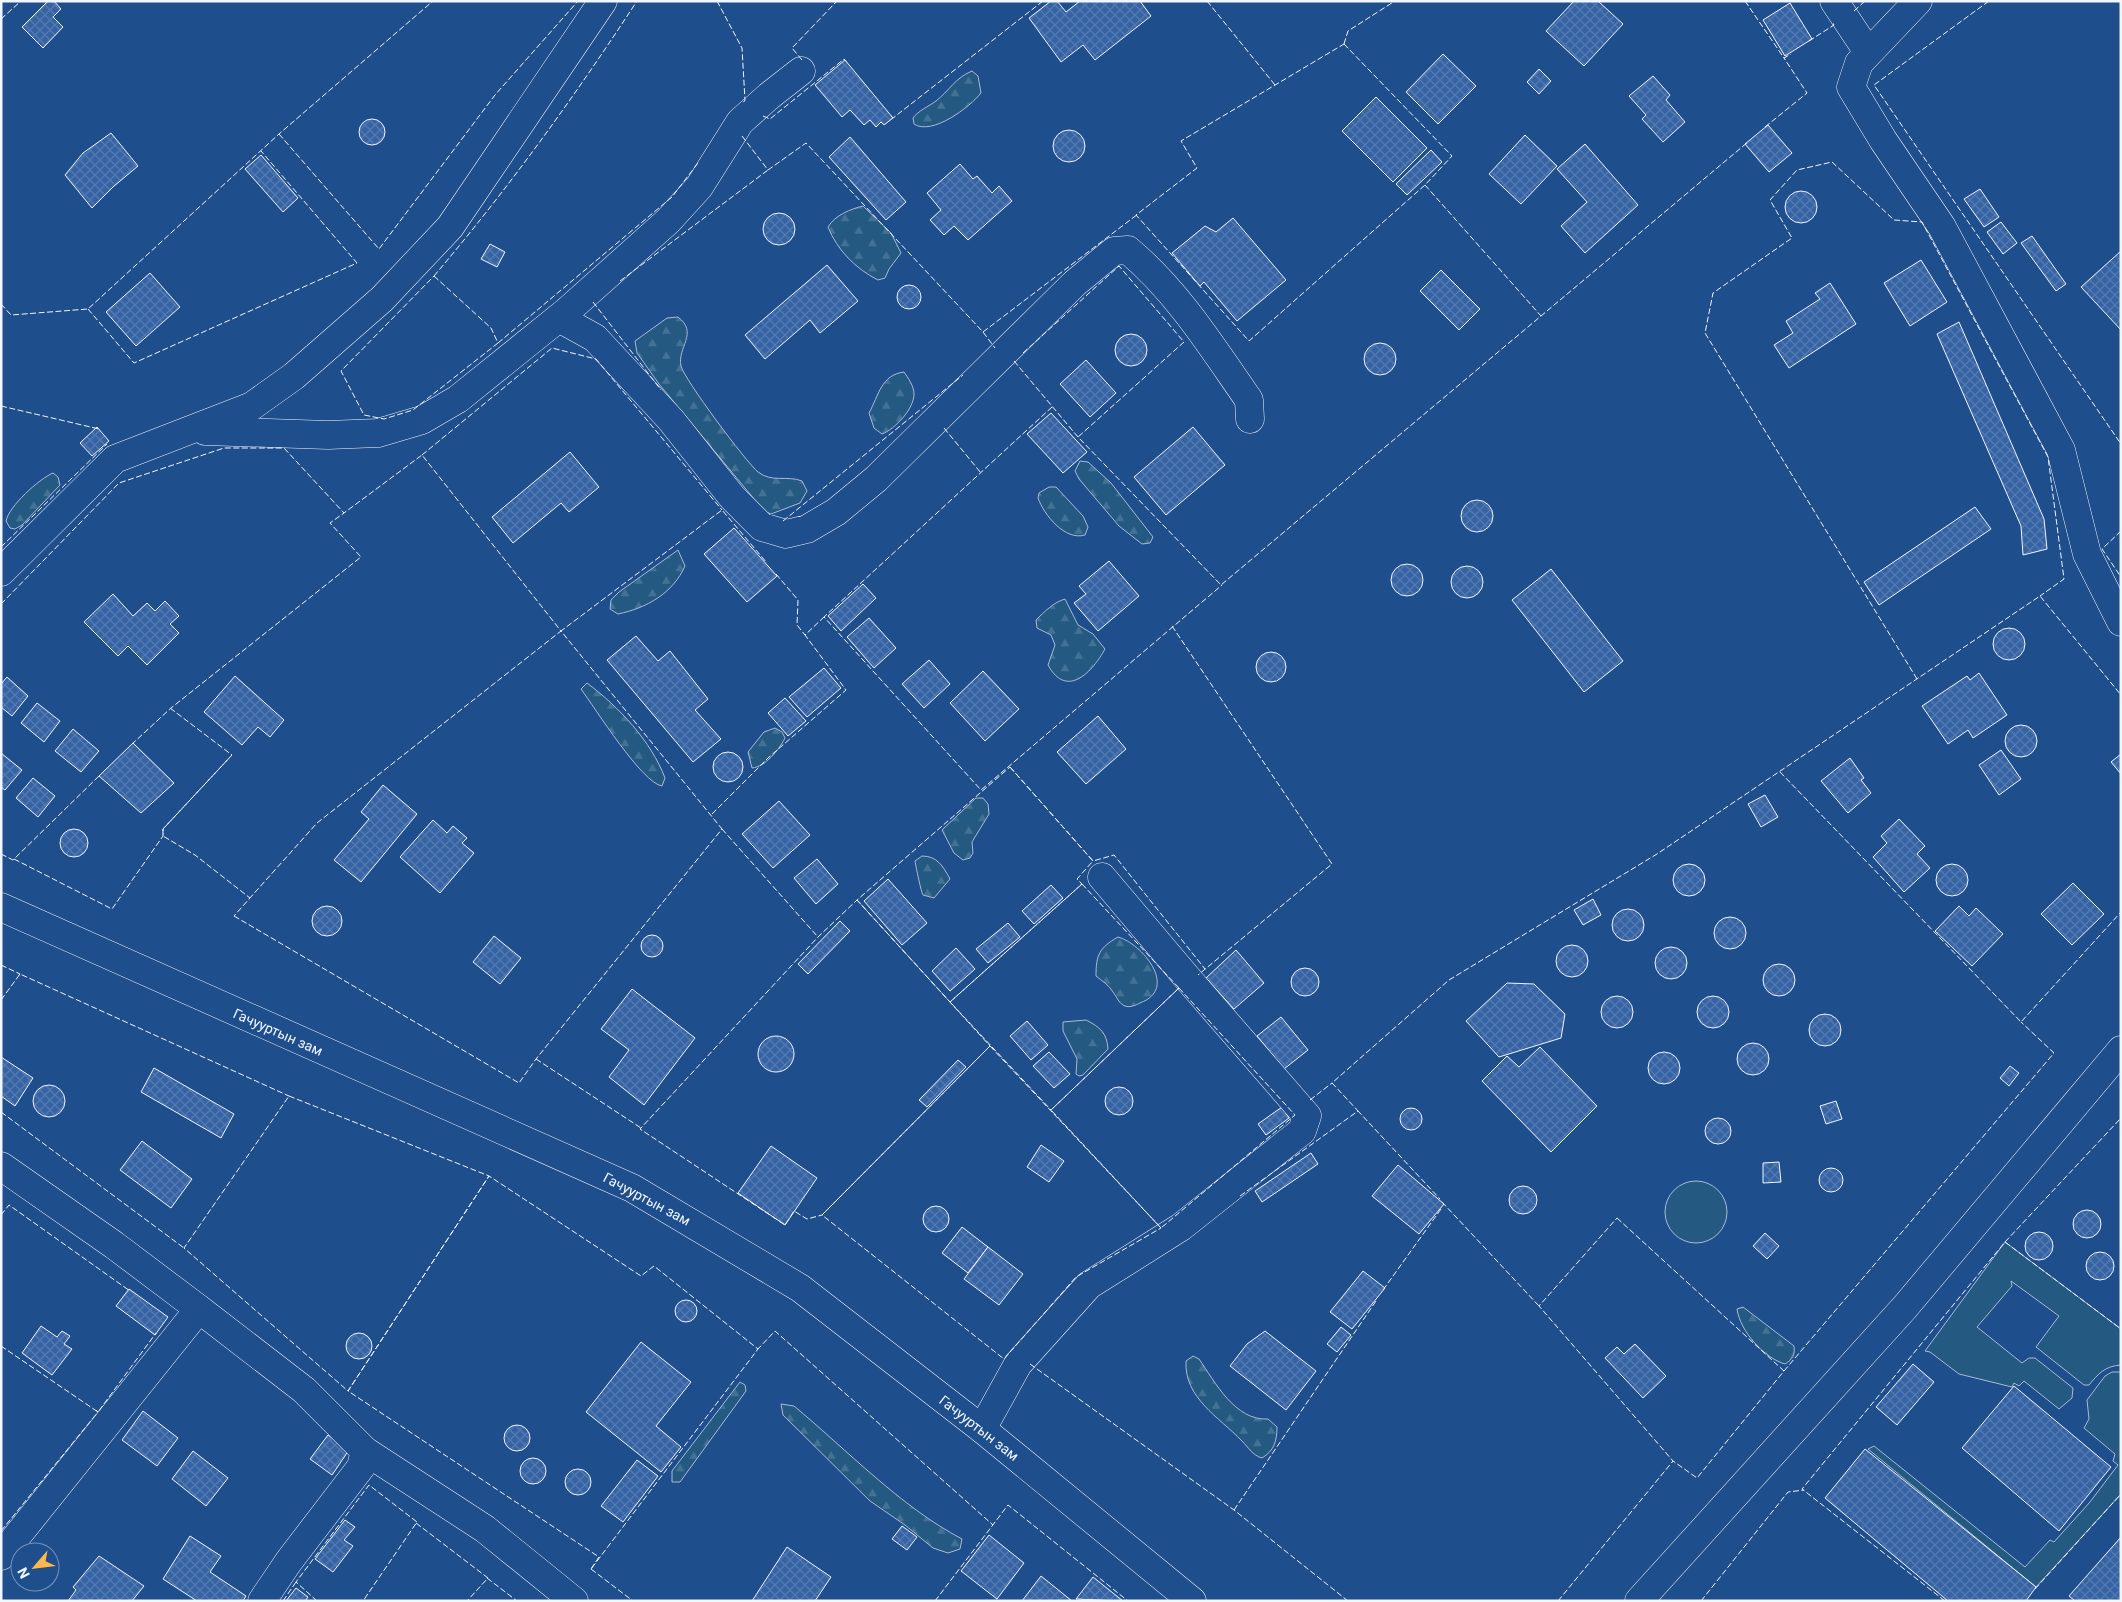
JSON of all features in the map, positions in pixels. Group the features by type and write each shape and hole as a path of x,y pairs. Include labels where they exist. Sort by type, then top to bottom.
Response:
{"street":[{"path":"1,572 115,459 252,406 294,376 382,299 450,227 603,1"},
{"path":"1834,1 1868,52"},
{"path":"1918,1 1859,63 1851,87 1883,140 1942,227 2062,450 2087,554 2121,622"},
{"path":"186,431 235,430 328,435 378,433 422,420 458,399 558,318 668,221 699,187 740,122 801,71"},
{"path":"558,318 595,338 671,420 732,497 762,527 786,534 807,529 836,512 876,479 1075,284 1114,251 1128,250 1152,270 1181,302 1249,400 1250,419"},
{"path":"982,1429 1018,1364 1089,1285 1182,1227 1302,1131 1307,1116 1102,877"},
{"name":"Гачууртын зам","path":"1,907 632,1188 800,1288 982,1429 1192,1601"},
{"path":"1639,1601 1905,1307 2121,1050"},
{"path":"1,1166 114,1244 304,1390 366,1451 485,1529 574,1601"},
{"path":"1,1556 199,1309"},
{"path":"262,1601 288,1561 361,1467 366,1451"}],"green space":[{"path":"972,71 978,76 981,93 976,99 960,112 940,123 922,127 914,124 913,118 918,113 941,97 961,77"},
{"path":"863,206 891,233 901,253 885,278 878,280 870,276 848,258 828,227 839,216"},
{"path":"678,317 687,329 681,366 693,387 729,437 758,472 769,477 802,481 807,491 800,503 771,514 764,511 659,384 637,353 635,341 667,318"},
{"path":"904,372 913,388 914,394 911,406 903,418 882,434 874,428 869,413 885,382 890,377"},
{"path":"1080,461 1088,462 1111,483 1153,537 1150,543 1142,544 1119,526 1079,479 1075,471"},
{"path":"53,473 58,477 60,485 22,525 15,529 10,528 6,521 18,501 33,487"},
{"path":"1049,487 1056,487 1083,516 1088,527 1085,535 1077,536 1070,534 1050,519 1038,498 1039,493"},
{"path":"678,550 685,566 674,584 658,598 639,608 618,614 610,609 611,600 619,592"},
{"path":"1065,599 1078,625 1093,634 1105,649 1087,673 1071,681 1063,680 1055,675 1048,665 1055,645 1051,635 1037,628 1036,620 1053,605"},
{"path":"587,683 611,703 643,738 665,778 662,786 653,782 619,744 581,689"},
{"path":"775,728 782,732 785,738 767,761 762,765 752,768 748,752 764,732"},
{"path":"976,798 983,798 988,804 989,814 972,842 973,853 970,858 963,860 954,853 942,830"},
{"path":"922,856 936,860 950,879 934,898 923,895 921,889 915,861"},
{"path":"1118,937 1137,948 1146,957 1157,977 1157,987 1151,996 1140,1003 1127,1007 1121,1004 1110,987 1096,976 1100,953"},
{"path":"1086,1020 1102,1031 1108,1049 1083,1075 1079,1076 1076,1074 1077,1059 1063,1031 1063,1022"},
{"path":"1696,1181 1708,1184 1718,1190 1724,1200 1727,1212 1724,1224 1718,1234 1708,1240 1696,1243 1684,1240 1674,1234 1668,1224 1665,1212 1668,1200 1674,1190 1684,1184"},
{"path":"2005,1242 2121,1329 2121,1365 2106,1369 2089,1385 2084,1385 2036,1347 2059,1316 2011,1281 2012,1286 1977,1327 2022,1363 2029,1358 2035,1358 2073,1388 2072,1398 2059,1409 2024,1381 2019,1386 2014,1383 2012,1387 1959,1374 1930,1352 1925,1351"},
{"path":"1743,1307 1794,1346 1794,1354 1790,1360 1785,1364 1761,1350 1748,1334 1739,1317 1737,1309"},
{"path":"1193,1356 1199,1359 1219,1389 1236,1407 1256,1418 1268,1419 1277,1427 1274,1445 1262,1458 1253,1453 1197,1396 1187,1374 1186,1361"},
{"path":"2112,1372 2121,1372 2121,1494 2036,1587 1868,1449 1874,1446 2025,1567 2050,1540 2054,1542 2090,1502 2118,1465 2113,1461 2115,1454 2084,1428 2089,1419 2087,1400 2105,1376"},
{"path":"740,1382 745,1385 746,1391 680,1482 672,1482 672,1471"},
{"path":"781,1404 794,1406 917,1511 962,1539 960,1549 948,1553 933,1548 905,1525 870,1501 783,1415"}],"building":[{"path":"48,1 54,1 61,9 53,17 63,27 43,48 22,27"},
{"path":"1051,1 1057,1 1066,12 1080,1 1140,1 1151,16 1095,60 1083,45 1061,62 1029,18"},
{"path":"1574,1 1598,1 1623,24 1584,66 1546,31"},
{"path":"1790,3 1812,39 1785,56 1763,20"},
{"path":"1443,54 1476,86 1438,124 1406,92"},
{"path":"845,60 893,118 884,125 881,122 876,127 870,120 864,125 850,110 842,117 815,85"},
{"path":"1539,69 1551,81 1539,94 1527,82"},
{"path":"1653,76 1670,95 1666,100 1685,122 1663,142 1642,119 1646,115 1629,96"},
{"path":"1376,97 1427,148 1393,182 1342,131"},
{"path":"372,119 381,123 385,132 381,141 372,145 363,141 359,132 363,123"},
{"path":"1768,125 1792,153 1769,172 1745,144"},
{"path":"1069,130 1075,131 1080,135 1084,140 1084,152 1080,157 1075,161 1069,162 1063,161 1058,157 1054,152 1053,146 1054,140 1058,135 1063,131"},
{"path":"111,133 138,166 92,208 65,175 83,153"},
{"path":"1525,135 1557,166 1521,204 1489,174"},
{"path":"850,137 906,202 886,220 829,157"},
{"path":"1585,144 1638,205 1585,253 1561,226 1587,202 1557,169"},
{"path":"1431,150 1442,162 1407,195 1396,184"},
{"path":"261,155 298,198 283,212 245,169"},
{"path":"960,164 973,179 977,176 992,193 999,186 1012,201 968,240 954,226 944,235 930,220 941,210 927,193"},
{"path":"1980,189 1999,217 1984,227 1964,199"},
{"path":"1801,191 1813,195 1817,207 1813,219 1801,223 1789,219 1785,207 1789,195"},
{"path":"779,213 791,217 795,229 791,241 779,245 767,241 763,229 767,217"},
{"path":"1233,218 1286,280 1237,321 1204,282 1200,286 1172,253 1205,226 1216,232"},
{"path":"2001,222 2017,243 2003,254 1987,232"},
{"path":"2032,236 2066,284 2056,291 2021,243"},
{"path":"490,244 505,252 497,267 481,259"},
{"path":"2121,251 2121,330 2081,287"},
{"path":"1921,260 1947,302 1910,326 1884,283"},
{"path":"827,265 858,301 820,333 810,320 765,359 745,335"},
{"path":"1441,270 1480,309 1459,330 1420,291"},
{"path":"150,273 180,307 136,346 106,312"},
{"path":"1830,283 1856,324 1789,368 1774,345 1793,333 1786,321 1820,299 1815,293"},
{"path":"909,285 918,288 921,297 918,306 909,309 900,306 897,297 900,288"},
{"path":"1959,322 2044,519 2047,549 2023,555 2021,526 1937,334"},
{"path":"1131,334 1137,335 1142,339 1146,344 1146,356 1142,361 1137,365 1131,366 1125,365 1120,361 1116,356 1115,350 1116,344 1120,339 1125,335"},
{"path":"1380,343 1392,347 1396,359 1392,371 1380,375 1368,371 1364,359 1368,347"},
{"path":"1086,360 1116,393 1090,417 1060,384"},
{"path":"1051,413 1087,452 1063,473 1027,434"},
{"path":"97,427 109,441 92,456 80,443"},
{"path":"1193,427 1225,465 1166,515 1134,477"},
{"path":"570,452 599,487 569,512 561,503 513,543 492,517"},
{"path":"1477,500 1489,504 1493,516 1489,528 1477,532 1465,528 1461,516 1465,504"},
{"path":"1975,507 1991,529 1879,605 1864,582"},
{"path":"734,528 777,576 747,602 704,554"},
{"path":"1109,561 1139,596 1098,631 1074,603 1086,594 1079,586"},
{"path":"1407,564 1419,568 1423,580 1419,592 1407,596 1395,592 1391,580 1395,568"},
{"path":"1467,566 1479,570 1483,582 1479,594 1467,598 1455,594 1451,582 1455,570"},
{"path":"1551,569 1623,661 1584,692 1512,600"},
{"path":"863,584 876,598 841,631 828,616"},
{"path":"113,594 133,616 147,603 155,611 165,601 179,616 170,624 179,633 147,665 128,646 118,656 84,622"},
{"path":"869,618 896,648 874,668 847,637"},
{"path":"2009,628 2021,632 2025,644 2021,656 2009,660 1997,656 1993,644 1997,632"},
{"path":"636,636 658,661 670,651 708,699 695,710 721,739 693,762 607,660"},
{"path":"1271,652 1277,653 1285,661 1285,673 1277,681 1271,682 1265,681 1257,673 1256,667 1257,661 1265,653"},
{"path":"929,660 950,684 924,708 902,684"},
{"path":"824,668 841,688 807,717 789,697"},
{"path":"983,671 1019,709 985,741 950,703"},
{"path":"1979,673 2007,715 1973,738 1968,730 1948,744 1922,706 1967,676 1970,680"},
{"path":"235,676 284,720 270,737 258,727 242,745 204,712"},
{"path":"7,677 28,696 12,716 1,707 1,684"},
{"path":"785,698 806,721 788,736 768,713"},
{"path":"37,703 60,721 44,742 21,723"},
{"path":"1098,716 1126,749 1086,784 1057,752"},
{"path":"2021,725 2033,729 2037,741 2033,753 2021,757 2009,753 2005,741 2009,729"},
{"path":"73,729 99,751 81,772 55,751"},
{"path":"133,743 174,783 141,813 99,776"},
{"path":"2001,750 2021,779 1999,795 1979,765"},
{"path":"728,752 739,756 743,767 739,778 728,782 717,778 713,767 717,756"},
{"path":"1,753 22,770 5,790 1,787"},
{"path":"2121,754 2121,774 2111,762"},
{"path":"1850,758 1864,778 1861,780 1871,793 1848,813 1821,781"},
{"path":"33,778 55,796 38,817 16,798"},
{"path":"383,785 417,814 361,882 334,860 369,819 361,812"},
{"path":"1765,795 1778,817 1761,827 1748,804"},
{"path":"779,801 810,835 773,868 742,834"},
{"path":"1899,819 1925,846 1917,854 1930,868 1904,892 1873,857 1887,843 1881,836"},
{"path":"433,820 447,833 453,826 467,838 462,843 474,853 440,893 400,857"},
{"path":"74,829 84,833 88,843 84,853 74,857 64,853 60,843 64,833"},
{"path":"817,859 838,884 816,904 794,878"},
{"path":"1689,864 1701,868 1705,880 1701,892 1689,896 1677,892 1673,880 1677,868"},
{"path":"1952,864 1964,868 1968,880 1964,892 1952,896 1940,892 1936,880 1940,868"},
{"path":"888,879 927,923 902,945 864,901"},
{"path":"2073,883 2104,914 2072,945 2041,914"},
{"path":"1051,885 1063,898 1034,924 1022,911"},
{"path":"1593,899 1601,915 1583,925 1574,910"},
{"path":"327,906 338,910 342,921 338,932 327,936 316,932 312,921 316,910"},
{"path":"1959,906 1969,916 1976,908 2003,934 1972,966 1935,931"},
{"path":"1628,909 1640,913 1644,925 1640,937 1628,941 1616,937 1612,925 1616,913"},
{"path":"1730,917 1742,921 1746,933 1742,945 1730,949 1718,945 1714,933 1718,921"},
{"path":"840,921 850,931 808,974 798,964"},
{"path":"1008,923 1020,937 988,963 976,949"},
{"path":"652,935 662,942 663,946 656,956 652,957 642,950 641,946 648,936"},
{"path":"494,936 521,958 500,984 473,962"},
{"path":"1572,945 1584,949 1588,961 1584,973 1572,977 1560,973 1556,961 1560,949"},
{"path":"1671,947 1683,951 1687,963 1683,975 1671,979 1659,975 1655,963 1659,951"},
{"path":"956,948 975,969 950,991 932,971"},
{"path":"1236,950 1264,983 1234,1009 1206,978"},
{"path":"1779,964 1791,968 1795,980 1791,992 1779,996 1767,992 1763,980 1767,968"},
{"path":"1305,968 1315,972 1319,982 1315,992 1305,996 1295,992 1291,982 1295,972"},
{"path":"1507,983 1534,984 1565,1014 1561,1038 1499,1057 1466,1021"},
{"path":"632,989 695,1038 644,1105 609,1077 629,1050 601,1029"},
{"path":"1617,996 1629,1000 1633,1012 1629,1024 1617,1028 1605,1024 1601,1012 1605,1000"},
{"path":"1713,996 1725,1000 1729,1012 1725,1024 1713,1028 1701,1024 1697,1012 1701,1000"},
{"path":"1825,1014 1837,1018 1841,1030 1837,1042 1825,1046 1813,1042 1809,1030 1813,1018"},
{"path":"1281,1017 1308,1050 1284,1069 1257,1036"},
{"path":"1027,1021 1048,1045 1031,1060 1010,1036"},
{"path":"776,1036 789,1041 794,1054 789,1067 776,1072 763,1067 758,1054 763,1041"},
{"path":"1753,1043 1765,1047 1769,1059 1765,1071 1753,1075 1741,1071 1737,1059 1741,1047"},
{"path":"1540,1047 1597,1106 1551,1152 1482,1081 1507,1056 1519,1067"},
{"path":"1049,1052 1070,1074 1054,1088 1033,1066"},
{"path":"1664,1052 1676,1056 1680,1068 1676,1080 1664,1084 1652,1080 1648,1068 1652,1056"},
{"path":"1,1057 33,1078 15,1106 1,1096"},
{"path":"958,1060 966,1067 927,1107 919,1100"},
{"path":"2010,1066 2019,1073 2009,1086 2000,1078"},
{"path":"154,1068 234,1114 221,1138 141,1092"},
{"path":"49,1085 55,1086 60,1090 64,1095 64,1107 60,1112 55,1116 49,1117 43,1116 38,1112 34,1107 33,1101 34,1095 38,1090 43,1086"},
{"path":"1119,1087 1129,1091 1133,1101 1129,1111 1119,1115 1109,1111 1105,1101 1109,1091"},
{"path":"1836,1101 1842,1119 1826,1124 1820,1106"},
{"path":"1282,1107 1289,1118 1266,1135 1258,1124"},
{"path":"1411,1108 1419,1111 1422,1119 1419,1127 1411,1130 1403,1127 1400,1119 1403,1111"},
{"path":"1718,1118 1727,1122 1731,1131 1727,1140 1718,1144 1709,1140 1705,1131 1709,1122"},
{"path":"142,1141 192,1179 171,1208 120,1170"},
{"path":"1041,1145 1064,1161 1049,1182 1027,1167"},
{"path":"771,1146 817,1178 785,1225 738,1193"},
{"path":"1311,1153 1318,1164 1262,1202 1255,1191"},
{"path":"1779,1162 1781,1182 1763,1183 1763,1163"},
{"path":"1398,1165 1444,1204 1419,1234 1372,1196"},
{"path":"1831,1168 1836,1169 1842,1175 1842,1185 1836,1191 1831,1192 1826,1191 1820,1185 1819,1180 1820,1175 1826,1169"},
{"path":"1523,1186 1533,1190 1537,1200 1533,1210 1523,1214 1513,1210 1509,1200 1513,1190"},
{"path":"936,1206 945,1210 949,1219 945,1228 936,1232 927,1228 923,1219 927,1210"},
{"path":"2087,1210 2097,1214 2101,1224 2097,1234 2087,1238 2077,1234 2073,1224 2077,1214"},
{"path":"962,1227 988,1247 968,1273 942,1253"},
{"path":"2039,1232 2049,1236 2053,1246 2049,1256 2039,1260 2029,1256 2025,1246 2029,1236"},
{"path":"1765,1233 1779,1246 1767,1259 1753,1246"},
{"path":"988,1247 1023,1274 999,1305 964,1279"},
{"path":"2100,1252 2110,1256 2114,1266 2110,1276 2100,1280 2090,1276 2086,1266 2090,1256"},
{"path":"1363,1271 1385,1288 1352,1329 1330,1312"},
{"path":"129,1289 168,1317 155,1335 116,1306"},
{"path":"686,1300 696,1307 697,1311 690,1321 686,1322 676,1315 675,1311 682,1301"},
{"path":"41,1326 57,1337 62,1331 70,1336 64,1344 72,1349 52,1375 22,1353"},
{"path":"1341,1327 1351,1335 1337,1352 1327,1344"},
{"path":"1265,1331 1316,1371 1286,1410 1230,1366 1247,1344"},
{"path":"359,1333 369,1336 372,1346 369,1356 359,1359 349,1356 346,1346 349,1336"},
{"path":"641,1342 691,1382 656,1426 681,1447 661,1472 586,1412"},
{"path":"1635,1344 1666,1376 1643,1398 1605,1358 1617,1347 1624,1354"},
{"path":"1913,1364 1934,1382 1897,1425 1876,1407"},
{"path":"2014,1386 2111,1467 2059,1531 1962,1448"},
{"path":"143,1411 178,1438 157,1466 122,1440"},
{"path":"517,1425 526,1429 530,1438 526,1447 517,1451 508,1447 504,1438 508,1429"},
{"path":"328,1435 349,1450 332,1475 310,1459"},
{"path":"1865,1449 2036,1587 2026,1601 1948,1601 1825,1498"},
{"path":"193,1451 228,1478 206,1506 172,1479"},
{"path":"533,1458 542,1462 546,1471 542,1480 533,1484 524,1480 520,1471 524,1462"},
{"path":"637,1460 658,1476 623,1522 601,1506"},
{"path":"578,1469 587,1473 591,1482 587,1491 578,1495 569,1491 565,1482 569,1473"},
{"path":"345,1520 355,1527 344,1540 353,1546 333,1572 315,1559"},
{"path":"902,1526 917,1537 907,1550 892,1539"},
{"path":"989,1535 1024,1563 997,1599 961,1571"},
{"path":"190,1536 221,1556 210,1572 246,1596 243,1601 197,1601 163,1579"},
{"path":"2121,1537 2121,1601 2075,1601 2069,1596"},
{"path":"787,1547 831,1577 815,1601 752,1601"},
{"path":"99,1556 144,1586 132,1601 68,1601 76,1590 73,1587"},
{"path":"1041,1576 1072,1601 1022,1601"},
{"path":"1093,1577 1123,1601 1076,1599"},
{"path":"296,1588 308,1597 305,1601 286,1601"}],"fence":[{"path":"1,19 21,1"},
{"path":"1,304 11,315 88,309 279,134 433,1"},
{"path":"279,134 379,249 495,95 578,1"},
{"path":"434,276 540,142 590,72 637,1"},
{"path":"717,1 742,48 745,100 743,103"},
{"path":"802,60 792,48 837,1"},
{"path":"891,116 893,118 1043,1"},
{"path":"1207,1 1275,85"},
{"path":"1344,44 1348,31 1395,1"},
{"path":"1745,1 1784,58 1791,54"},
{"path":"1854,11 1865,1"},
{"path":"1989,1 1874,85 2121,444"},
{"path":"1809,41 1834,25 1833,23"},
{"path":"1344,44 1452,156 1425,185 1249,341 1136,215 1197,168 1181,141 1344,44"},
{"path":"1765,127 1807,93 1784,58"},
{"path":"763,116 770,119 844,59 847,62"},
{"path":"742,136 768,170 806,143 983,332 995,348"},
{"path":"1014,361 1078,437 1221,585 1748,142"},
{"path":"88,309 134,363 357,263 261,151"},
{"path":"1917,679 1705,333 1713,293 1792,238 1770,200 1797,170 1832,162 1894,220 1922,222 2048,457 2064,579 2040,596"},
{"path":"498,343 672,197 698,163"},
{"path":"620,281 768,170"},
{"path":"1425,185 1541,316"},
{"path":"983,332 1138,214"},
{"path":"1023,353 1119,266 1184,342 1078,437"},
{"path":"434,276 491,328 498,343 413,410 384,419 364,415 341,371 434,276"},
{"path":"593,302 661,390"},
{"path":"422,455 552,348 596,359 722,510"},
{"path":"783,521 963,375"},
{"path":"1,406 99,429"},
{"path":"1052,407 824,617 981,790 1222,585"},
{"path":"944,428 981,473"},
{"path":"1,547 107,444"},
{"path":"1,604 119,483 224,448 284,448 344,513 330,523 361,557 171,708 131,745"},
{"path":"249,899 317,823 561,631 422,455 344,513"},
{"path":"234,916 519,1083 536,1059 722,829 561,631 722,510 767,563"},
{"path":"2121,531 2102,549 2121,577"},
{"path":"776,574 798,600 797,625 805,635"},
{"path":"1359,1112 1332,1083 1449,980 1657,854 2040,596 2121,695"},
{"path":"712,814 768,758 846,690 805,635 824,617"},
{"path":"1172,626 1332,864 1198,975"},
{"path":"170,708 232,755 163,829 163,836 195,855 250,898 234,916"},
{"path":"14,859 112,909 163,836 163,829 232,755"},
{"path":"1010,767 1093,861 1114,855 1205,969"},
{"path":"1010,767 1093,861 1077,879 1082,884 950,1002 857,900 1010,767"},
{"path":"1780,772 2021,1022 2121,912"},
{"path":"1,854 13,860 100,775"},
{"path":"722,829 818,937"},
{"path":"1082,884 1179,988 1051,1110 950,1002 1082,884"},
{"path":"857,900 990,1046 822,1215 807,1219 794,1211 785,1225 640,1129 818,937 857,900"},
{"path":"1,965 20,974 18,976"},
{"path":"1,1000 20,974 289,1096"},
{"path":"1179,988 1295,1115 1161,1228 1051,1110 1179,988"},
{"path":"1784,1371 2054,1053 2021,1022"},
{"path":"990,1046 1161,1228 1076,1277 1004,1359 822,1215 990,1046"},
{"path":"536,1059 641,1128"},
{"path":"1310,1100 1332,1083"},
{"path":"289,1096 489,1176 348,1391 184,1248 289,1096"},
{"path":"1240,1196 1358,1111 1440,1199"},
{"path":"1,1112 184,1248"},
{"path":"2005,1242 2121,1118"},
{"path":"489,1176 641,1276 654,1266 758,1349 591,1569 599,1557 348,1391 489,1176"},
{"path":"1442,1202 1539,1306"},
{"path":"1,1215 9,1205 130,1291"},
{"path":"1383,1290 1441,1209"},
{"path":"1617,1218 1784,1371 1697,1478 1673,1461 1539,1306 1617,1218"},
{"path":"1945,1601 1802,1489 2005,1242 2121,1329"},
{"path":"1234,1510 1376,1301"},
{"path":"757,1350 775,1331 993,1525"},
{"path":"1,1346 98,1412 156,1333"},
{"path":"1030,1364 1234,1510 1348,1601"},
{"path":"1,1531 98,1412 96,1410"},
{"path":"1558,1601 1673,1461"},
{"path":"317,1601 296,1582 369,1485 417,1522 363,1601"},
{"path":"1701,1601 1788,1492 1804,1490"},
{"path":"2035,1589 2121,1494"},
{"path":"935,1601 1008,1505 1128,1601"},
{"path":"416,1523 488,1578 467,1601"},
{"path":"591,1569 633,1601"},
{"path":"487,1578 517,1601"},
{"path":"283,1601 296,1582"}]}
